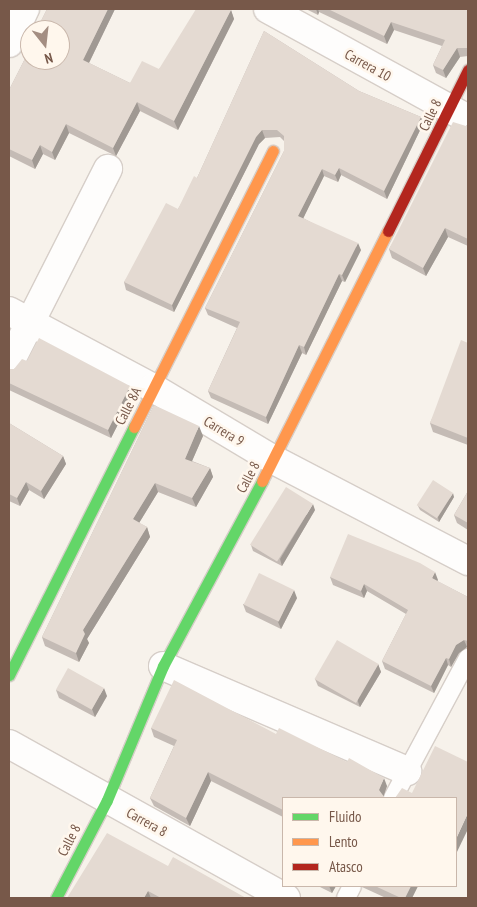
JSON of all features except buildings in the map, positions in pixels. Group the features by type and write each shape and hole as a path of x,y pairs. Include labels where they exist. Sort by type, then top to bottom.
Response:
{"street":[{"path":"9,43 24,9"},
{"name":"Carrera 10","path":"268,9 459,114"},
{"name":"Calle 8","path":"56,898 107,800 163,666 459,114 468,70"},
{"name":"Calle 8A","path":"9,675 273,151"},
{"path":"9,364 19,315 108,169"},
{"name":"Carrera 9","path":"19,315 153,388 274,460 468,561"},
{"path":"163,666 407,770"},
{"name":"Carrera 8","path":"9,744 286,898"}],"lane":[{"path":"394,797 468,658"}],"traffic: fast":[{"path":"9,675 134,427"},
{"path":"56,898 107,800 163,666 262,481"}],"traffic: slow":[{"path":"134,427 273,151"},
{"path":"262,481 388,231"}],"traffic: jam":[{"path":"388,231 468,70"}]}
